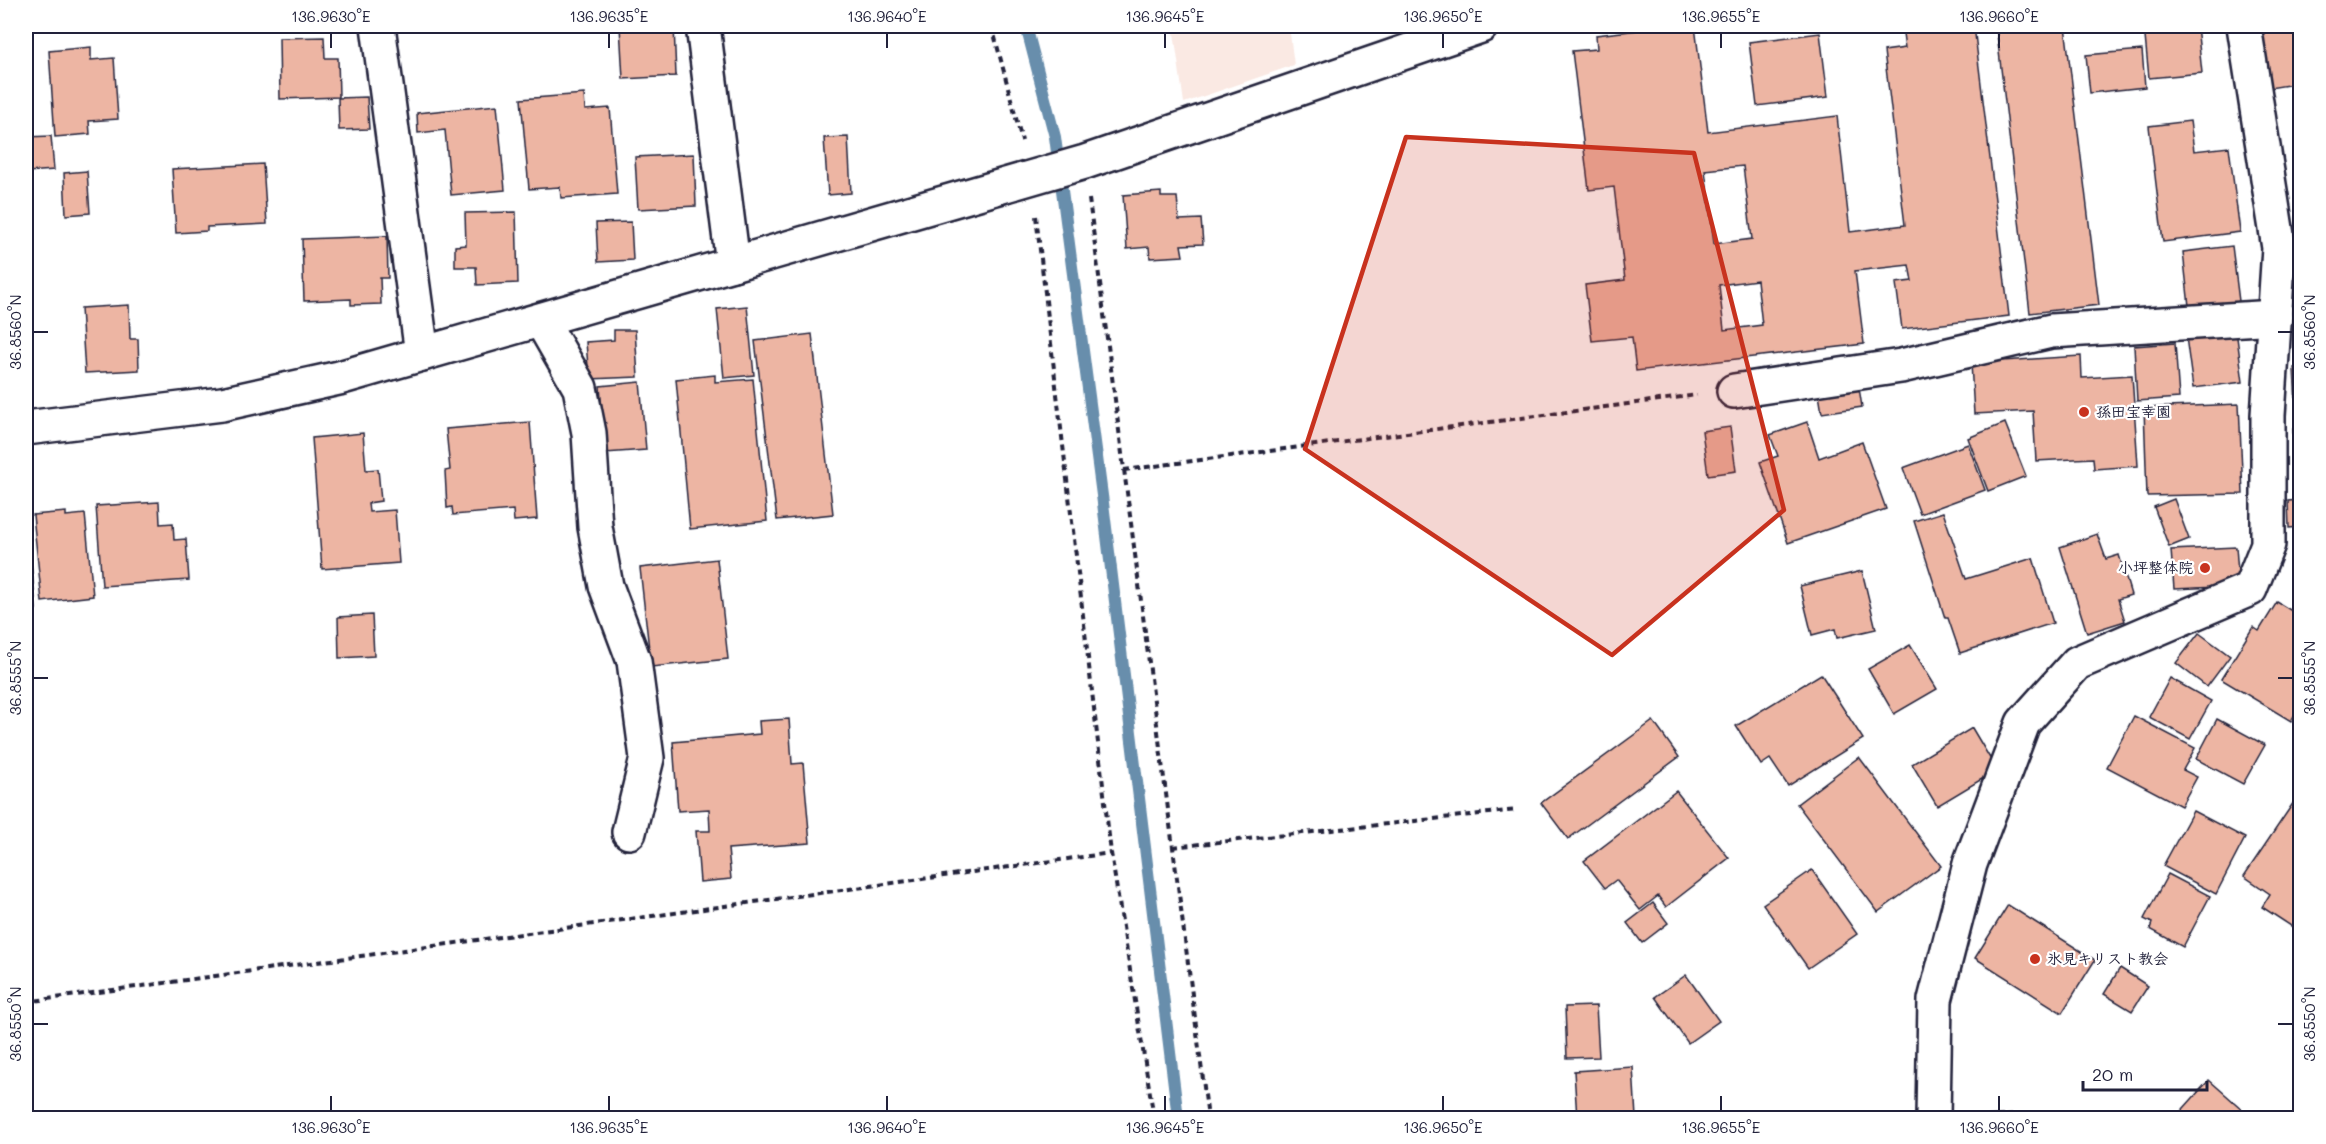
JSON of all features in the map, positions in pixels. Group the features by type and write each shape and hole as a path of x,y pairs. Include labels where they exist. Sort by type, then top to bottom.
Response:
{"street":[{"path":"378,26 422,354"},
{"path":"703,26 733,264"},
{"path":"26,429 222,404 339,378 1085,162 1481,26"},
{"path":"1933,1119 1935,1000 1970,864 2024,723 2077,663 2250,589 2268,544 2268,415 2279,248 2244,26"},
{"path":"1734,390 1900,366 2051,331 2275,317"},
{"path":"541,320 580,388 589,433 595,527 606,586 634,661 647,758 629,832"}],"path":[{"path":"992,26 1031,177 1111,853 1154,1119"},
{"path":"1085,162 1208,1119"},
{"path":"1124,470 1734,390"},
{"path":"1173,847 1517,810"},
{"path":"26,1002 1111,853"}],"highlighted area":[{"path":"1406,137 1694,153 1784,510 1612,655 1305,449"}],"shaded area":[{"path":"1173,26 1289,26 1294,65 1184,103"}],"building":[{"path":"620,26 674,26 676,76 623,79"},
{"path":"1674,26 1695,26 1708,132 1837,116 1850,232 1905,225 1884,51 1905,48 1902,26 1974,26 2009,316 1902,329 1896,283 1912,281 1909,265 1855,271 1864,344 1636,371 1632,337 1592,341 1585,285 1625,280 1614,187 1589,190 1572,51 1597,49 1596,35","holes":["1743,166 1752,239 1714,244 1705,170","1757,280 1762,325 1724,330 1719,285"]},
{"path":"1996,26 2065,26 2099,305 2030,313"},
{"path":"2144,26 2197,26 2202,73 2149,78"},
{"path":"2300,27 2300,83 2270,88 2261,33"},
{"path":"1820,33 1828,97 1757,106 1749,42"},
{"path":"324,37 325,58 338,58 339,97 280,99 279,38"},
{"path":"91,47 91,60 114,58 118,119 89,121 90,134 55,137 49,51"},
{"path":"2142,50 2145,87 2090,93 2086,55"},
{"path":"584,94 585,110 610,108 617,194 561,198 560,187 529,189 521,99"},
{"path":"367,97 369,129 339,130 338,98"},
{"path":"497,105 505,190 451,195 445,130 418,133 417,113"},
{"path":"2190,121 2194,151 2229,147 2240,232 2163,242 2149,126"},
{"path":"51,136 54,170 27,172 26,137"},
{"path":"848,137 851,193 828,195 824,138"},
{"path":"694,154 696,206 638,209 635,157"},
{"path":"263,164 267,224 207,227 207,231 176,233 172,169"},
{"path":"87,171 90,213 66,215 64,173"},
{"path":"1161,192 1161,197 1177,197 1179,220 1201,219 1203,244 1181,245 1183,256 1150,258 1149,247 1127,249 1123,195"},
{"path":"516,212 518,283 477,285 476,267 455,267 455,246 466,245 465,213"},
{"path":"631,222 633,260 598,262 596,223"},
{"path":"387,236 388,278 380,278 381,304 351,305 351,299 304,301 302,239"},
{"path":"2232,246 2240,309 2190,315 2183,252"},
{"path":"129,305 130,339 138,339 139,370 85,373 81,308"},
{"path":"747,306 754,375 724,378 717,309"},
{"path":"27,323 30,359 26,359"},
{"path":"614,330 635,330 638,377 589,379 586,342 614,340"},
{"path":"2236,330 2243,382 2193,388 2186,337"},
{"path":"812,334 833,514 777,520 755,341"},
{"path":"2175,343 2179,398 2137,401 2134,346"},
{"name":"孫田宝幸園","path":"2081,356 2082,378 2132,375 2138,466 2094,469 2093,458 2036,461 2033,411 1974,414 1971,363"},
{"path":"2300,367 2300,424 2297,424 2294,368"},
{"path":"715,375 715,382 753,379 767,521 690,529 676,379"},
{"path":"1857,375 1862,407 1822,413 1817,382"},
{"path":"640,382 646,450 605,453 600,386"},
{"path":"2239,404 2243,494 2147,496 2144,408"},
{"path":"530,422 537,519 514,521 513,510 453,515 452,507 447,508 445,471 450,470 446,429"},
{"path":"1807,422 1819,458 1862,442 1886,509 1788,543 1760,462 1778,456 1770,435"},
{"path":"2005,423 2026,476 1988,491 1968,438"},
{"path":"1730,427 1736,471 1708,475 1702,431"},
{"path":"2293,429 2300,429 2300,462 2295,462"},
{"path":"363,433 366,470 378,469 381,501 368,503 369,512 395,510 399,563 322,569 312,438"},
{"path":"1968,444 1985,490 1920,514 1903,468"},
{"path":"2174,499 2189,539 2169,547 2154,507"},
{"path":"2300,500 2300,527 2289,528 2288,501"},
{"path":"159,502 160,524 173,523 174,540 186,539 189,580 102,586 96,506"},
{"path":"66,512 66,516 85,514 93,596 42,602 33,515"},
{"path":"1943,512 1966,579 2033,558 2053,623 1960,653 1948,618 1945,618 1914,521"},
{"path":"26,516 36,609 26,610"},
{"path":"2097,534 2106,559 2119,555 2131,595 2118,599 2125,621 2087,633 2060,547"},
{"name":"小坪整体院","path":"2236,547 2239,586 2174,589 2171,550"},
{"path":"717,559 728,659 651,667 640,568"},
{"path":"1862,571 1876,629 1837,638 1835,629 1812,635 1800,586"},
{"path":"2277,602 2300,616 2300,705 2291,721 2221,679 2253,627 2259,631"},
{"path":"372,615 374,656 339,658 338,617"},
{"path":"2199,633 2230,656 2207,687 2176,663"},
{"path":"1910,645 1937,689 1894,714 1868,669"},
{"path":"1821,674 1863,739 1788,786 1770,759 1761,765 1736,726"},
{"path":"2170,678 2211,701 2190,739 2149,717"},
{"path":"2134,716 2195,748 2183,770 2197,777 2181,806 2107,767"},
{"path":"789,719 792,764 803,763 810,843 728,849 731,879 700,882 696,831 710,831 709,809 678,811 673,742 760,734 759,721"},
{"path":"2217,719 2265,745 2243,784 2196,759"},
{"path":"1653,721 1679,757 1568,839 1541,803"},
{"path":"1972,728 1997,770 1937,806 1912,764"},
{"path":"1859,757 1941,866 1878,912 1797,804"},
{"path":"1676,791 1729,858 1666,907 1658,896 1640,910 1616,880 1605,888 1584,861"},
{"path":"2300,793 2300,919 2294,928 2262,907 2270,894 2244,876"},
{"path":"2193,811 2245,838 2216,894 2163,866"},
{"path":"1812,870 1857,934 1808,968 1763,904"},
{"path":"2168,874 2210,896 2183,947 2150,929 2152,923 2144,919"},
{"path":"1653,903 1668,923 1642,943 1627,923"},
{"name":"氷見キリスト教会","path":"2008,905 2095,960 2062,1013 1975,958"},
{"path":"2120,968 2148,986 2132,1011 2104,994"},
{"path":"1686,975 1719,1021 1688,1043 1655,997"},
{"path":"1596,1006 1599,1057 1567,1058 1565,1007"},
{"path":"1633,1067 1636,1118 1577,1118 1574,1071"},
{"path":"2209,1080 2252,1118 2175,1118"},
{"path":"2070,1111 2070,1118 1966,1118 1966,1117"}],"waterway":[{"path":"1026,26 1055,137 1103,503 1178,1118"}],"place":[{"name":"孫田宝幸園","path":"2084,412"},
{"name":"小坪整体院","path":"2205,568"},
{"name":"氷見キリスト教会","path":"2035,959"}]}
